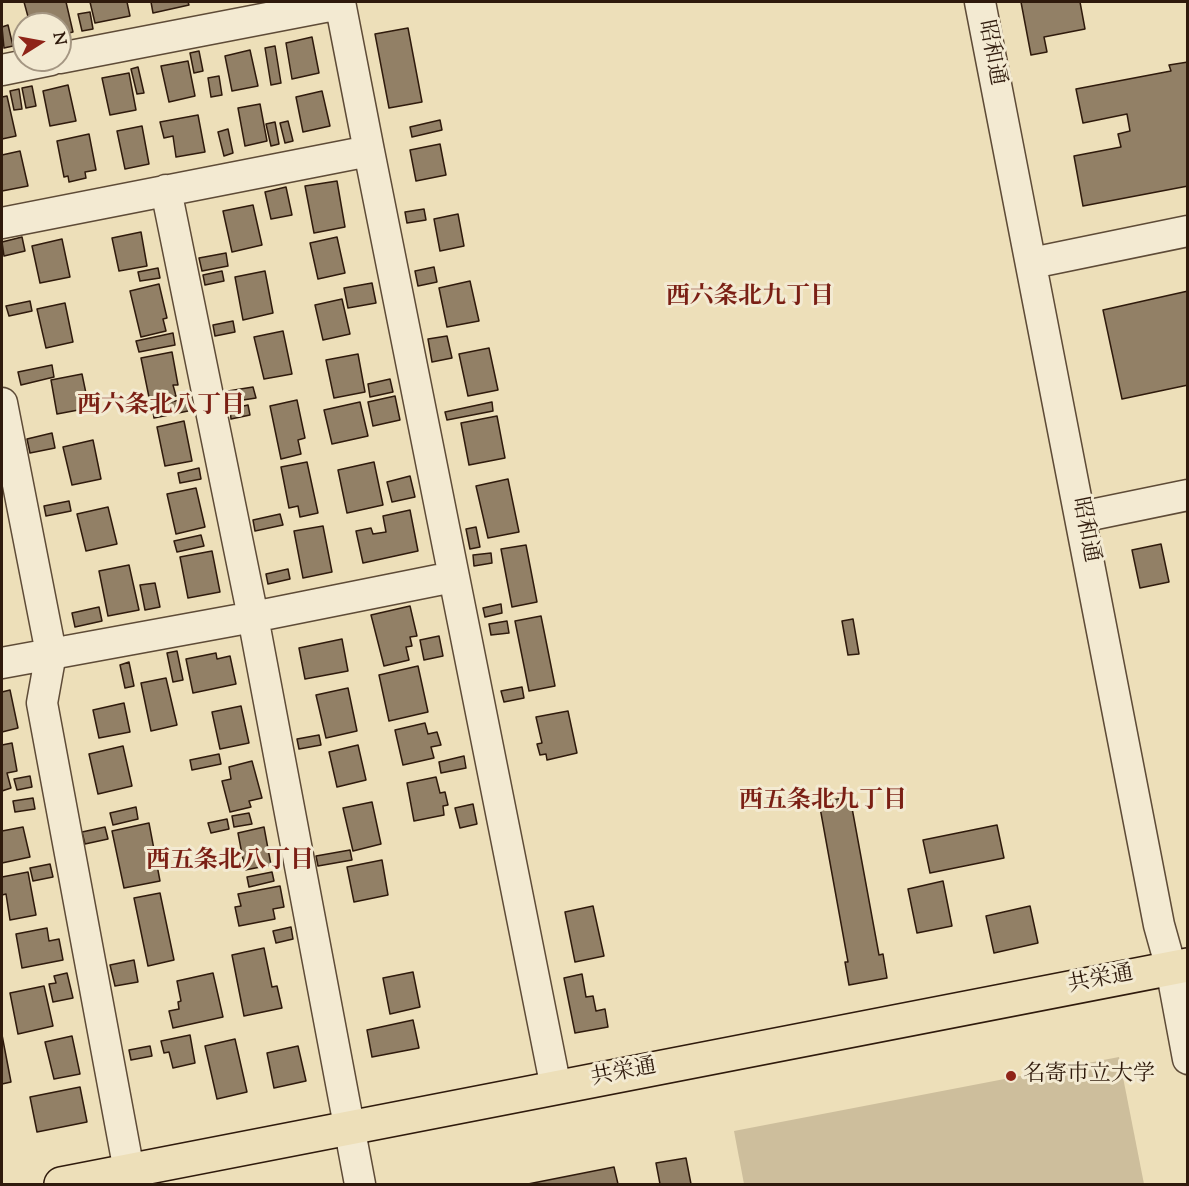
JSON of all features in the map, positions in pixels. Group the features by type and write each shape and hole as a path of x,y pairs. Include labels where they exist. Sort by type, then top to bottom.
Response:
{"main road":[{"name":"共栄通","path":"62,1185 114,1177 350,1127 1179,967"}],"street":[{"name":"昭和通","path":"980,2 1159,925 1179,967 1188,1059"},
{"path":"72,56 340,3 556,1088"},
{"path":"2,223 369,151"},
{"path":"166,190 252,617 360,1185"},
{"path":"1032,263 1188,231"},
{"path":"2,404 51,653 42,703 114,1177"},
{"path":"1081,517 1188,495"},
{"path":"2,663 453,577"}],"shaded area":[{"path":"1119,1057 1144,1184 744,1184 734,1131"}],"building":[{"path":"24,2 66,2 68,12 27,12"},
{"path":"90,2 127,2 130,16 95,23"},
{"path":"151,2 188,2 189,5 153,13"},
{"path":"1021,2 1080,2 1085,29 1044,37 1047,52 1031,55"},
{"path":"90,12 93,29 82,31 78,14"},
{"path":"8,25 12,46 4,48 2,27"},
{"path":"408,28 422,102 389,108 375,34"},
{"path":"312,37 319,73 292,79 286,43"},
{"path":"275,46 281,83 271,85 265,48"},
{"path":"250,50 258,86 232,91 225,56"},
{"path":"199,51 203,71 194,73 190,53"},
{"path":"188,61 195,96 169,102 161,66"},
{"path":"1188,62 1188,186 1083,206 1074,156 1121,147 1118,134 1130,131 1127,114 1083,123 1076,89 1171,71 1169,65"},
{"path":"138,67 144,93 137,94 131,69"},
{"path":"129,73 136,110 110,115 102,78"},
{"path":"219,76 222,95 211,97 208,78"},
{"path":"68,85 76,121 50,126 43,91"},
{"path":"32,86 36,106 26,108 22,88"},
{"path":"19,89 22,109 14,110 10,91"},
{"path":"322,91 330,126 303,132 296,97"},
{"path":"7,96 16,136 2,139 2,97"},
{"path":"260,104 267,141 245,146 238,108"},
{"path":"198,115 205,152 176,157 173,136 164,138 160,122"},
{"path":"440,120 442,130 412,137 410,127"},
{"path":"288,121 293,141 285,143 280,123"},
{"path":"275,122 279,144 271,146 266,124"},
{"path":"142,126 149,164 125,169 117,131"},
{"path":"228,129 233,153 224,156 218,132"},
{"path":"89,134 96,170 85,172 86,178 69,182 68,176 64,177 57,141"},
{"path":"440,144 446,175 416,181 410,150"},
{"path":"20,151 28,186 2,191 2,155"},
{"path":"337,181 345,227 314,233 305,186"},
{"path":"286,187 292,215 271,219 265,192"},
{"path":"253,205 262,245 232,252 223,211"},
{"path":"424,209 426,220 407,223 405,212"},
{"path":"458,214 464,246 440,251 434,219"},
{"path":"141,232 147,266 119,271 112,238"},
{"path":"22,237 25,251 4,256 2,242"},
{"path":"337,237 345,273 318,279 310,243"},
{"path":"62,239 70,277 40,283 32,246"},
{"path":"226,253 228,266 202,271 199,258"},
{"path":"434,267 437,282 418,286 415,271"},
{"path":"158,268 160,278 140,281 138,272"},
{"path":"222,271 224,281 205,285 203,275"},
{"path":"265,271 273,313 243,320 235,277"},
{"path":"470,281 479,321 447,327 439,288"},
{"path":"372,283 376,303 348,308 344,288"},
{"path":"159,284 167,318 163,319 166,331 141,337 130,291"},
{"path":"1188,291 1188,385 1122,399 1103,310"},
{"path":"342,299 350,334 323,340 315,305"},
{"path":"30,301 32,311 9,316 6,306"},
{"path":"65,303 73,342 46,348 37,309"},
{"path":"233,321 235,332 215,336 213,325"},
{"path":"283,331 292,374 264,379 254,337"},
{"path":"173,333 175,345 139,352 136,341"},
{"path":"447,336 452,358 432,362 428,339"},
{"path":"489,348 498,390 468,396 459,354"},
{"path":"172,352 178,385 173,385 176,396 150,402 141,358"},
{"path":"358,354 365,392 334,398 326,360"},
{"path":"52,365 54,377 21,385 18,372"},
{"path":"82,374 89,408 57,414 51,380"},
{"path":"390,379 393,392 370,397 368,384"},
{"path":"253,387 256,398 230,402 228,391"},
{"path":"395,396 400,420 373,426 368,402"},
{"path":"185,399 188,411 154,418 152,406"},
{"path":"297,400 305,438 298,440 301,454 281,459 270,406"},
{"path":"360,402 368,436 332,444 324,410"},
{"path":"492,402 493,411 447,420 445,412"},
{"path":"248,405 250,415 231,419 230,409"},
{"path":"497,416 505,458 469,465 461,423"},
{"path":"184,421 192,461 165,466 157,427"},
{"path":"52,433 55,448 30,453 27,439"},
{"path":"93,440 101,479 72,485 63,447"},
{"path":"307,462 318,513 300,517 298,506 289,508 281,467"},
{"path":"374,462 383,505 347,513 338,470"},
{"path":"199,468 201,479 180,483 178,473"},
{"path":"410,476 415,497 392,502 387,482"},
{"path":"508,479 519,532 488,538 476,486"},
{"path":"196,488 205,527 176,534 167,494"},
{"path":"69,501 71,511 46,516 44,506"},
{"path":"108,507 117,544 86,551 77,514"},
{"path":"410,510 418,551 363,563 356,531 371,528 373,534 386,532 383,516"},
{"path":"280,514 283,525 255,531 253,520"},
{"path":"323,526 332,572 303,578 294,531"},
{"path":"476,527 480,547 470,549 466,529"},
{"path":"201,535 204,546 177,552 174,541"},
{"path":"1161,544 1169,582 1140,588 1132,550"},
{"path":"526,545 537,602 512,607 501,549"},
{"path":"212,551 220,592 188,598 180,557"},
{"path":"491,553 492,563 474,566 473,555"},
{"path":"129,565 139,610 108,616 99,571"},
{"path":"288,569 290,579 268,584 266,574"},
{"path":"155,583 160,607 145,610 140,585"},
{"path":"501,604 502,613 485,617 483,608"},
{"path":"410,606 417,636 410,637 412,646 406,647 409,660 384,666 371,615"},
{"path":"99,607 102,621 75,627 72,613"},
{"path":"541,616 555,686 529,691 515,621"},
{"path":"853,619 859,654 848,655 842,621"},
{"path":"507,621 509,633 491,635 489,624"},
{"path":"439,636 443,656 424,660 420,640"},
{"path":"342,639 348,671 305,679 299,648"},
{"path":"177,651 183,680 173,682 167,653"},
{"path":"216,653 217,659 230,656 236,684 193,693 186,659"},
{"path":"129,662 134,686 125,688 120,665"},
{"path":"418,666 428,712 389,721 379,675"},
{"path":"166,678 177,725 151,731 141,683"},
{"path":"522,687 524,698 504,702 501,691"},
{"path":"348,688 357,731 326,738 316,695"},
{"path":"10,690 18,728 2,732 2,692"},
{"path":"124,703 130,732 99,738 93,710"},
{"path":"241,706 249,743 220,749 212,712"},
{"path":"568,711 577,753 547,760 546,754 540,755 537,744 542,743 536,717"},
{"path":"425,723 428,734 437,732 441,745 431,747 434,758 403,765 395,730"},
{"path":"319,735 321,745 299,749 297,739"},
{"path":"12,743 17,771 7,773 11,788 2,791 2,745"},
{"path":"358,745 366,780 337,787 329,752"},
{"path":"123,746 132,786 98,794 89,754"},
{"path":"219,754 221,764 192,770 190,760"},
{"path":"464,756 466,768 441,773 439,762"},
{"path":"252,761 262,798 249,801 251,807 230,812 222,781 231,779 229,767"},
{"path":"30,776 32,787 17,790 14,779"},
{"path":"436,777 440,793 445,792 448,805 443,806 444,815 414,821 407,783"},
{"path":"850,797 879,955 883,954 887,978 849,985 845,962 848,962 819,802"},
{"path":"33,798 35,809 15,812 13,801"},
{"path":"372,802 381,844 353,851 343,808"},
{"path":"473,804 477,824 460,828 455,808"},
{"path":"136,807 138,819 113,825 110,813"},
{"path":"249,813 252,824 234,827 232,816"},
{"path":"227,819 229,829 211,833 208,823"},
{"path":"149,823 160,881 124,888 112,831"},
{"path":"997,825 1004,858 930,873 923,840"},
{"path":"23,827 30,857 2,863 2,831"},
{"path":"105,827 108,839 85,844 82,832"},
{"path":"264,827 271,865 245,870 238,833"},
{"path":"350,850 352,860 318,866 316,856"},
{"path":"382,860 388,895 354,902 347,867"},
{"path":"50,864 53,877 33,881 30,868"},
{"path":"28,872 36,915 10,920 6,894 2,895 2,877"},
{"path":"272,872 274,881 249,887 247,877"},
{"path":"943,881 952,926 917,933 908,889"},
{"path":"280,886 284,907 273,909 275,919 239,926 235,907 241,906 238,894"},
{"path":"160,893 174,960 148,966 134,898"},
{"path":"593,906 604,956 575,962 565,912"},
{"path":"1030,906 1038,943 994,953 986,916"},
{"path":"291,927 293,939 276,943 273,931"},
{"path":"47,928 49,941 59,939 63,960 22,968 16,934"},
{"path":"264,948 272,987 277,986 282,1008 244,1016 232,955"},
{"path":"134,960 138,982 115,986 110,965"},
{"path":"413,972 420,1007 390,1014 383,978"},
{"path":"67,973 73,998 53,1002 49,984 56,983 54,976"},
{"path":"213,973 223,1017 173,1028 169,1011 179,1009 178,1002 181,1001 177,981"},
{"path":"582,974 586,997 593,996 596,1011 605,1009 608,1027 575,1033 564,978"},
{"path":"44,986 53,1026 18,1034 10,993"},
{"path":"413,1020 419,1048 372,1057 367,1030"},
{"path":"2,1035 11,1082 2,1084"},
{"path":"190,1035 195,1063 173,1068 169,1052 164,1053 161,1041"},
{"path":"72,1036 80,1074 54,1079 45,1042"},
{"path":"235,1039 247,1092 217,1099 205,1046"},
{"path":"150,1046 152,1056 131,1060 129,1050"},
{"path":"298,1046 306,1081 274,1088 267,1053"},
{"path":"80,1087 87,1122 37,1132 30,1097"},
{"path":"686,1158 691,1184 660,1184 656,1163"},
{"path":"614,1167 618,1184 528,1184"}],"place":[{"name":"名寄市立大学","path":"1011,1076"}],"district":[{"name":"西六条北九丁目","path":"750,299"},
{"name":"西六条北八丁目","path":"161,408"},
{"name":"西五条北九丁目","path":"823,803"},
{"name":"西五条北八丁目","path":"230,863"}]}
